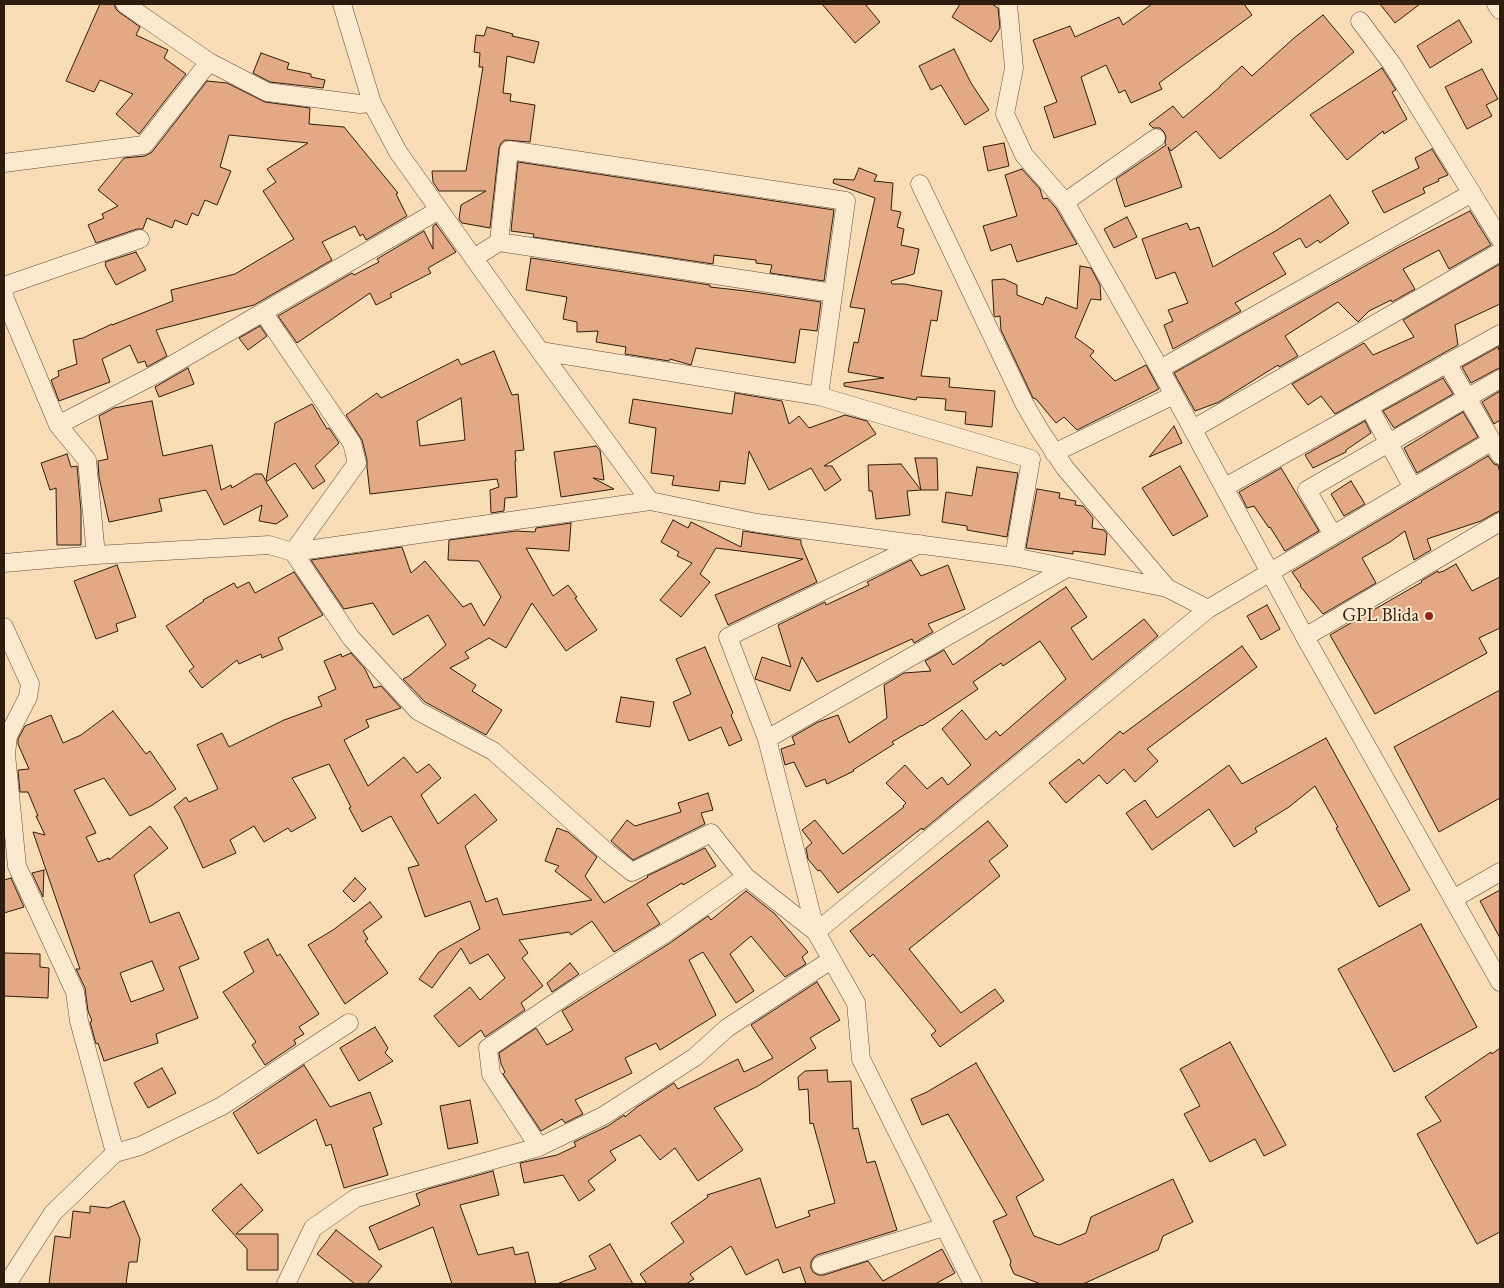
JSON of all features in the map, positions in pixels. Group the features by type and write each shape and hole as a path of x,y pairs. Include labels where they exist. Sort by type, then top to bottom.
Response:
{"street":[{"path":"125,4 209,62 267,92 360,104 372,103"},
{"path":"342,4 372,103 398,152 650,502"},
{"path":"1008,4 1014,68 1005,114 1024,155 1065,202 1160,369 1305,637 1500,982"},
{"path":"1496,4 1500,10"},
{"path":"1360,22 1392,64 1500,239"},
{"path":"4,163 144,145 209,62"},
{"path":"1065,202 1156,138"},
{"path":"499,242 509,150 846,201 819,396"},
{"path":"920,184 1024,403 1054,453 1167,588"},
{"path":"1160,369 1472,193"},
{"path":"58,425 160,372 439,210"},
{"path":"96,556 87,460 58,425 4,300 4,286 140,238"},
{"path":"474,258 499,242 833,293"},
{"path":"1193,429 1500,252"},
{"path":"263,312 352,443 356,464 293,552"},
{"path":"1225,487 1500,334"},
{"path":"540,351 819,396 1031,459 1014,557"},
{"path":"816,932 1208,609 1413,488 1496,448 1447,363"},
{"path":"1333,534 1307,490 1500,379"},
{"path":"1054,453 1174,395"},
{"path":"1369,407 1413,488"},
{"path":"4,564 269,545 293,552 650,502 757,523 1014,557 1167,588 1208,609"},
{"path":"1305,637 1500,522"},
{"path":"920,544 728,637 767,739 816,932 856,1003 862,1059 973,1284"},
{"path":"293,552 351,638 418,711 493,751 632,872 711,833 746,877 816,932"},
{"path":"767,739 1067,568"},
{"path":"4,627 30,684 28,697 8,736 6,754 10,861 75,992 79,1021 115,1153"},
{"path":"1453,899 1500,872"},
{"path":"539,1147 490,1074 488,1048 577,988 664,934 746,877"},
{"path":"286,1284 313,1228 356,1198 539,1147 603,1116 695,1057 727,1028 831,960"},
{"path":"7,1284 53,1213 115,1153 140,1146 222,1106 349,1023"},
{"path":"821,1265 944,1227"}],"building":[{"path":"100,4 114,4 119,12 140,27 136,35 168,50 164,58 186,74 139,134 116,114 133,94 100,80 94,92 66,81"},
{"path":"822,4 865,4 880,22 855,43"},
{"path":"960,4 992,4 998,8 1000,28 991,42 952,17"},
{"path":"1152,4 1244,4 1252,15 1159,83 1162,89 1131,103 1125,90 1119,93 1106,65 1081,77 1096,124 1054,138 1044,107 1057,102 1033,40 1070,26 1075,37 1119,17 1123,25"},
{"path":"1380,4 1420,4 1395,23"},
{"path":"1323,15 1354,52 1220,159 1196,131 1171,151 1168,147 1182,187 1125,207 1116,179 1166,145 1164,132 1160,128 1153,128 1149,124 1173,106 1183,118 1242,66 1252,76"},
{"path":"1459,20 1472,42 1430,68 1417,46"},
{"path":"487,27 513,34 512,36 539,42 534,63 507,56 503,93 511,94 510,101 535,105 530,142 505,140 499,148 490,228 462,223 459,219 461,205 486,191 439,191 433,182 432,171 466,171 483,67 479,67 480,53 474,52 476,35 484,36"},
{"path":"954,49 971,83 989,110 965,125 941,85 931,90 919,66"},
{"path":"261,53 289,63 287,69 311,74 311,77 325,80 323,88 270,82 253,73"},
{"path":"1382,68 1396,90 1392,92 1407,119 1384,134 1383,131 1347,160 1310,115"},
{"path":"1482,69 1498,99 1486,105 1492,116 1467,129 1445,87"},
{"path":"207,81 227,83 265,102 310,108 309,124 344,127 398,193 396,194 407,216 366,240 363,234 360,236 355,226 322,242 332,260 254,305 156,330 167,356 147,367 145,361 138,363 130,345 102,359 110,382 59,401 51,380 59,376 58,371 77,364 73,340 83,338 112,324 173,301 171,290 235,274 294,239 263,191 276,182 267,169 308,143 229,135 220,167 231,171 217,205 205,200 198,216 192,213 187,225 175,220 172,228 147,218 143,229 137,229 96,243 88,225 104,218 102,214 118,206 98,190 124,158 145,156 152,152"},
{"path":"1004,143 1009,166 988,171 983,147"},
{"path":"1432,149 1448,175 1423,188 1425,193 1384,213 1372,191 1419,168 1415,158"},
{"path":"518,162 834,210 824,281 770,273 772,265 756,263 756,260 714,255 713,264 533,237 534,234 511,231"},
{"path":"859,168 877,175 874,181 893,183 891,210 901,212 897,227 904,229 901,245 919,249 914,274 891,281 892,284 904,284 942,291 937,321 931,320 921,376 950,378 949,387 995,391 992,427 965,424 966,412 945,410 946,399 917,397 916,400 844,386 844,383 884,378 848,372 854,342 858,343 865,309 850,307 875,198 833,183 834,179 854,180"},
{"path":"1022,169 1040,189 1043,199 1047,198 1056,208 1077,244 1017,262 1011,244 991,251 983,226 1017,216 1005,175"},
{"path":"1330,195 1349,223 1320,243 1318,240 1306,248 1300,238 1273,253 1286,274 1235,303 1241,311 1173,349 1164,325 1173,321 1168,310 1188,303 1175,272 1156,279 1142,239 1187,223 1190,230 1199,227 1213,267 1277,230"},
{"path":"1470,211 1491,245 1449,269 1439,250 1403,269 1415,289 1392,302 1391,300 1369,311 1358,322 1338,302 1285,336 1298,356 1279,367 1278,365 1219,402 1195,411 1174,373 1399,247"},
{"path":"1127,217 1137,237 1114,248 1104,229"},
{"path":"436,224 456,252 428,268 431,273 390,294 392,297 376,305 370,293 297,343 278,316 352,273 354,275 379,262 377,259 424,231 433,249 433,226"},
{"path":"136,252 146,270 116,285 105,262"},
{"path":"531,258 710,285 710,287 821,302 817,331 800,329 795,363 696,348 691,365 670,359 669,361 625,354 626,347 596,342 598,331 577,332 577,322 563,319 567,297 526,290"},
{"path":"1500,264 1500,304 1455,325 1458,345 1335,414 1321,396 1308,405 1292,384 1364,343 1373,355 1414,337 1403,320"},
{"path":"1080,266 1091,268 1100,285 1101,300 1091,299 1075,337 1094,351 1090,356 1115,381 1146,365 1159,389 1077,430 1064,417 1056,423 1036,399 1033,398 1001,330 1000,316 995,317 994,315 992,280 1004,279 1017,285 1017,295 1043,305 1046,297 1077,309"},
{"path":"260,326 267,336 248,350 239,338"},
{"path":"1498,347 1500,368 1471,383 1462,367"},
{"path":"494,351 512,395 518,394 524,450 515,451 517,497 505,498 504,511 491,513 490,490 499,487 497,479 370,494 367,460 362,440 346,415 377,393 381,398 458,359 461,365","holes":["461,398 465,440 420,446 417,421"]},
{"path":"188,368 194,384 159,397 155,387"},
{"path":"1443,378 1453,394 1394,428 1383,411"},
{"path":"1500,391 1500,420 1494,424 1482,402"},
{"path":"735,393 782,401 789,424 799,416 809,428 845,415 867,421 876,434 824,466 832,466 841,480 825,491 811,468 769,490 749,451 745,484 720,481 719,491 672,485 674,476 651,473 656,428 629,423 633,399 732,414"},
{"path":"152,401 163,456 212,445 221,490 231,485 232,488 255,474 262,474 266,481 275,423 312,404 327,429 329,428 339,443 315,466 325,481 313,489 295,463 266,482 288,516 276,524 259,521 262,505 224,525 206,490 159,499 162,511 109,522 99,477 98,461 108,459 99,416 114,408"},
{"path":"1463,412 1478,437 1417,473 1404,448"},
{"path":"1365,421 1371,433 1346,450 1346,452 1313,468 1305,455"},
{"path":"1174,426 1182,443 1149,457"},
{"path":"596,446 600,450 604,480 593,478 614,489 561,497 554,452"},
{"path":"67,454 71,467 77,466 81,511 81,545 57,545 56,488 50,490 41,463"},
{"path":"1488,456 1494,464 1498,465 1500,473 1500,511 1481,521 1427,539 1431,550 1414,560 1405,531 1362,558 1376,583 1323,614 1300,586 1292,572"},
{"path":"915,458 937,458 938,490 921,490"},
{"path":"901,464 921,490 907,491 910,515 876,519 872,491 869,491 868,465"},
{"path":"1180,466 1208,516 1173,536 1142,488"},
{"path":"977,467 1018,473 1007,537 967,530 967,526 942,522 946,492 972,496"},
{"path":"1281,468 1319,531 1285,551 1254,506 1247,508 1239,492"},
{"path":"1351,481 1365,504 1344,516 1331,494"},
{"path":"1037,489 1060,493 1059,498 1076,501 1075,505 1083,506 1093,518 1092,528 1104,530 1107,534 1105,555 1073,551 1073,554 1026,548"},
{"path":"673,520 688,528 691,522 741,547 743,531 801,540 817,582 728,625 715,595 803,559 716,548 700,574 710,582 681,617 660,600 692,563 677,556 679,552 661,542"},
{"path":"571,523 569,551 526,548 553,596 568,585 597,630 566,651 532,603 506,648 489,638 465,652 469,658 450,668 476,685 472,691 502,710 486,735 425,702 403,679 446,645 428,615 393,635 373,603 344,609 311,560 402,547 411,573 425,561 463,607 471,603 484,626 501,597 479,561 448,560 449,540 516,531 535,532 536,528"},
{"path":"911,560 921,576 948,565 965,609 928,624 933,632 914,643 912,639 817,682 802,657 790,691 755,679 762,657 791,667 778,625 825,602 826,605 869,585 867,582"},
{"path":"1456,564 1472,591 1500,577 1500,628 1479,638 1487,653 1375,714 1330,635 1438,571 1439,573 1442,572"},
{"path":"117,565 136,617 116,624 118,631 96,639 74,581"},
{"path":"294,572 323,615 278,638 283,649 262,658 261,654 239,664 237,660 202,688 189,671 194,667 166,626 203,600 234,583 237,588 249,582 255,593"},
{"path":"1066,587 1087,617 1071,628 1092,660 1144,619 1158,636 923,830 922,828 838,893 820,870 818,871 808,859 806,848 812,843 802,830 815,820 843,854 904,807 906,803 886,783 905,765 927,789 942,777 948,785 971,765 942,729 962,710 986,740 996,731 1000,736 1066,679 1040,641 1003,666 1001,663 973,682 978,689 950,708 892,742 894,744 854,771 827,784 825,779 806,787 794,762 785,765 781,749 795,744 792,737 818,722 838,715 849,743 887,718 884,685 904,673 931,671 925,661 944,650 953,665"},
{"path":"1267,605 1280,629 1261,640 1247,616"},
{"path":"1242,646 1257,667 1147,749 1158,761 1135,782 1124,769 1107,784 1099,775 1066,803 1049,783 1079,759 1083,764 1120,731 1123,734"},
{"path":"705,647 733,713 731,715 742,740 729,746 721,727 689,741 673,702 691,694 676,659"},
{"path":"351,653 365,669 374,688 381,686 401,708 366,720 369,727 344,740 368,786 404,757 417,773 429,764 441,778 421,795 438,824 475,794 497,820 465,846 486,902 497,898 503,915 592,900 555,871 559,866 545,861 557,828 568,832 597,857 585,876 604,903 647,876 705,848 716,866 683,885 682,883 647,904 660,924 614,952 592,921 571,935 569,932 519,940 528,953 522,958 543,986 521,1003 525,1010 485,1037 481,1030 459,1047 434,1016 470,987 480,1000 505,978 488,954 470,964 461,948 432,988 419,979 439,952 480,929 470,901 425,917 408,868 419,865 391,816 362,832 329,764 292,778 316,818 291,832 288,828 264,842 254,826 230,840 236,853 203,868 174,807 186,797 189,802 218,789 197,745 222,733 229,747 284,720 322,706 318,697 336,689 324,661 341,654 342,657"},
{"path":"1500,690 1500,798 1439,832 1394,747"},
{"path":"621,697 654,702 650,727 616,722"},
{"path":"113,711 146,754 150,751 176,789 151,806 130,816 104,778 74,790 96,833 86,837 98,862 109,858 109,860 150,826 168,848 134,875 150,923 179,912 199,959 179,967 198,1018 156,1034 158,1043 104,1061 98,1043 96,1044 90,1022 92,1021 88,1011 85,988 76,969 80,969 33,832 45,835 28,792 20,792 18,770 29,769 18,744 18,739 25,726 51,715 63,743 81,735","holes":["152,961 164,990 131,1002 120,973"]},
{"path":"1326,738 1410,890 1379,907 1315,786 1289,807 1255,828 1257,832 1234,847 1209,809 1152,850 1126,813 1145,800 1157,818 1229,765 1242,784"},
{"path":"708,793 713,810 701,813 705,824 633,860 611,841 627,820 635,826 681,812 678,803"},
{"path":"988,821 1008,846 989,861 1000,876 909,949 961,1013 995,989 1004,1001 940,1047 931,1035 936,1031 873,954 870,957 850,931"},
{"path":"44,870 43,897 32,873"},
{"path":"11,878 24,907 4,913 4,880"},
{"path":"355,878 366,889 354,902 343,891"},
{"path":"1500,890 1500,938 1480,901"},
{"path":"746,891 775,914 808,952 802,957 806,964 785,977 751,936 730,954 754,991 736,1003 703,952 689,960 716,1015 660,1050 656,1043 625,1058 632,1073 575,1100 583,1114 565,1123 562,1119 541,1131 503,1074 505,1072 499,1053 536,1028 547,1045 573,1030 562,1011 670,943 708,916 711,920"},
{"path":"370,902 382,917 363,931 368,939 365,941 388,973 345,1004 308,945 333,930"},
{"path":"1421,924 1477,1027 1394,1072 1338,969"},
{"path":"268,939 277,956 280,954 319,1014 299,1027 304,1034 294,1040 296,1044 265,1065 252,1045 256,1042 223,992 254,972 244,952"},
{"path":"4,953 40,954 40,967 49,968 48,998 4,996"},
{"path":"570,963 579,974 552,992 547,983"},
{"path":"817,982 840,1020 810,1038 816,1048 758,1086 714,1108 743,1150 698,1181 675,1148 660,1160 640,1135 610,1151 616,1160 588,1181 595,1190 579,1201 563,1175 524,1183 520,1163 557,1155 576,1146 574,1142 608,1126 624,1115 625,1117 674,1083 678,1089 738,1059 744,1072 773,1058 751,1025"},
{"path":"375,1027 388,1048 385,1053 393,1061 359,1081 340,1048"},
{"path":"1230,1042 1286,1145 1264,1156 1255,1139 1210,1162 1184,1114 1200,1106 1180,1069"},
{"path":"1500,1048 1500,1232 1477,1244 1417,1134 1441,1121 1425,1097 1491,1052 1492,1054"},
{"path":"976,1063 1044,1180 1016,1197 1034,1236 1059,1245 1086,1233 1091,1217 1173,1179 1193,1222 1163,1236 1158,1250 1083,1284 1041,1284 1014,1274 1010,1265 1011,1261 993,1221 1007,1215 948,1114 922,1125 911,1099 927,1092"},
{"path":"304,1065 330,1107 370,1092 382,1124 373,1128 388,1175 344,1188 331,1144 326,1146 316,1119 258,1154 233,1113"},
{"path":"162,1068 176,1093 148,1108 134,1083"},
{"path":"827,1070 828,1082 851,1081 853,1129 858,1128 867,1163 875,1161 897,1230 817,1255 811,1262 813,1272 818,1275 824,1275 868,1261 883,1281 942,1249 955,1273 935,1284 806,1284 800,1267 783,1273 778,1259 746,1275 731,1246 690,1274 694,1279 686,1284 647,1284 640,1274 684,1242 671,1223 708,1197 707,1195 760,1178 776,1228 810,1216 808,1211 835,1203 813,1123 810,1124 808,1089 799,1090 798,1077 805,1071"},
{"path":"470,1100 478,1143 448,1149 440,1106"},
{"path":"493,1171 499,1195 460,1205 478,1255 513,1247 515,1255 528,1252 536,1284 452,1284 433,1227 379,1250 369,1227 420,1205 416,1194"},
{"path":"241,1184 263,1210 236,1234 278,1234 278,1270 247,1270 247,1249 212,1210"},
{"path":"124,1201 140,1239 137,1262 129,1262 126,1284 49,1284 55,1236 70,1238 73,1211 90,1213 90,1206 108,1208"},
{"path":"336,1230 382,1266 367,1284 355,1284 317,1254"},
{"path":"610,1244 633,1284 559,1284 596,1269 589,1256"}],"place":[{"name":"GPL Blida","path":"1429,616"}]}
